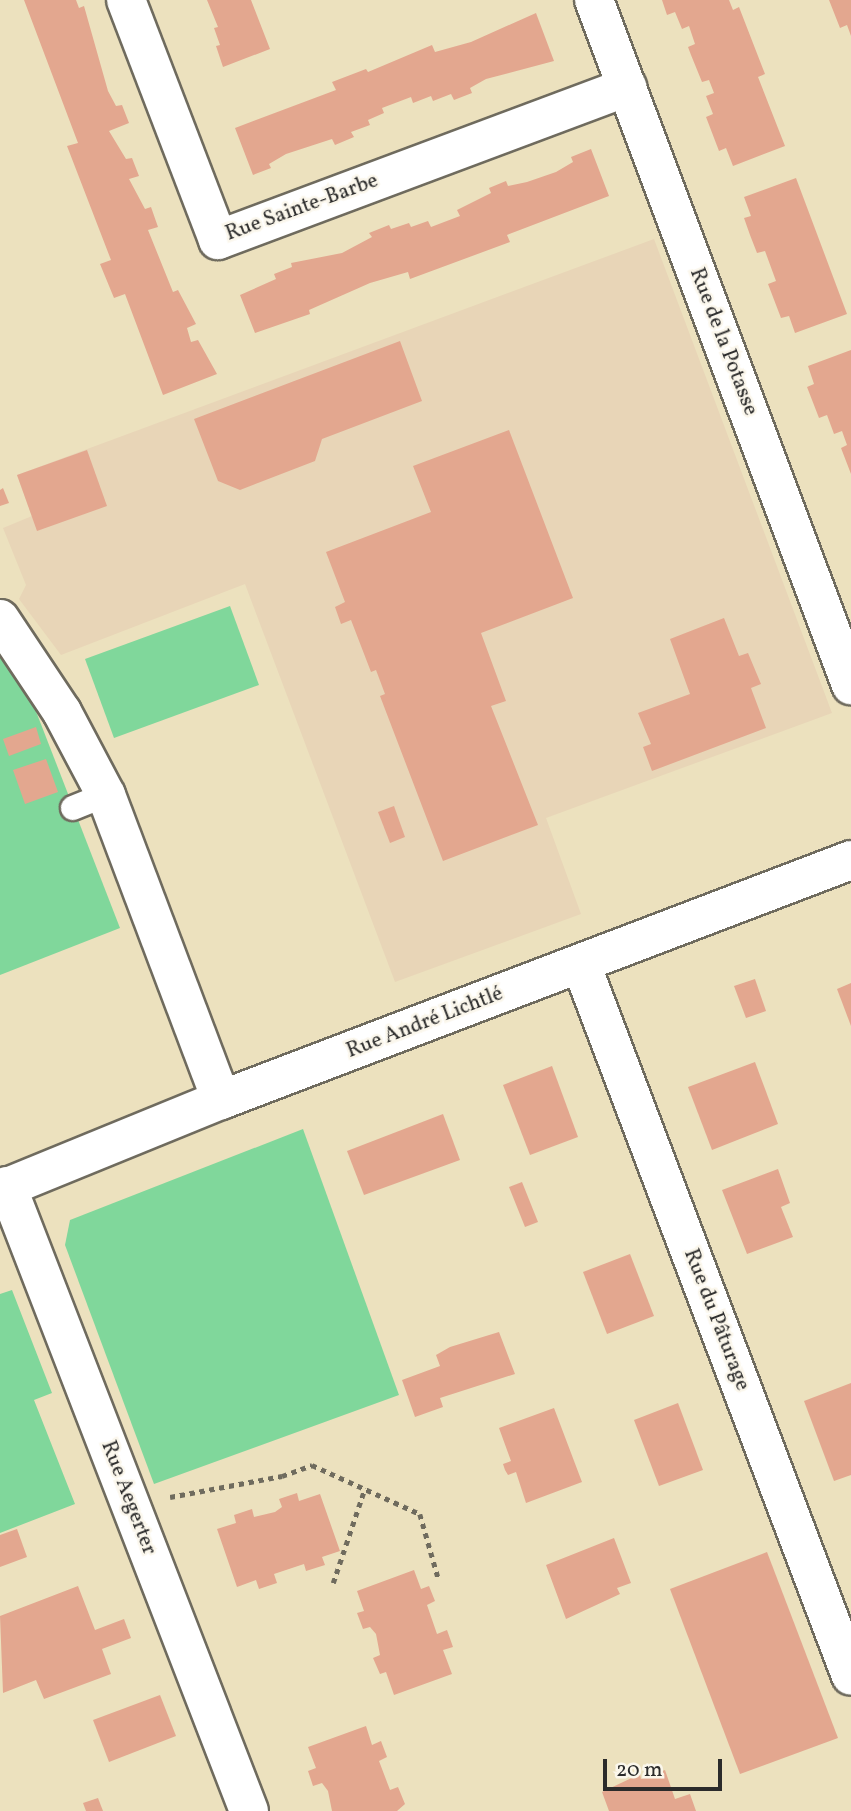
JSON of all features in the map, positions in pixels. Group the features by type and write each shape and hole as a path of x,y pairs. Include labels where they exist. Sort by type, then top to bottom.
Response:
{"street":[{"name":"Rue Sainte-Barbe","path":"126,0 218,240 627,87"},
{"name":"Rue de la Potasse","path":"594,0 851,685"},
{"path":"0,619 62,712 90,801 221,1100"},
{"name":"Rue André Lichtlé","path":"4,1188 221,1100 851,860"},
{"name":"Rue du Pâturage","path":"581,964 851,1676"},
{"name":"Rue Aegerter","path":"4,1188 131,1505 249,1811"}],"path":[{"path":"131,1505 282,1476 312,1465 419,1514 438,1577"},
{"path":"333,1583 365,1489"}],"shaded area":[{"path":"654,239 832,713 546,818 581,914 395,982 245,584 61,655 19,599 26,585 3,528 32,516 17,475"}],"green space":[{"path":"230,606 259,685 114,738 85,659"},
{"path":"0,652 32,701 120,928 0,975"},
{"path":"303,1129 399,1395 154,1484 65,1245 70,1220"},
{"path":"12,1290 52,1393 34,1400 75,1504 0,1533 0,1294"}],"building":[{"path":"24,0 76,0 79,8 84,6 108,91 116,106 122,105 129,123 109,131 126,159 132,158 139,176 129,179 145,209 151,207 158,227 148,230 173,292 178,290 196,324 187,328 191,342 198,340 217,374 163,395 125,294 114,298 100,264 111,260 67,146 78,143"},
{"path":"207,0 251,0 270,49 223,67 216,46 220,45 214,28 218,27"},
{"path":"662,0 729,0 733,10 739,7 765,74 758,77 785,146 733,166 726,148 719,151 706,117 713,114 706,96 714,93 709,80 702,82 688,47 695,44 689,26 682,29 675,12 667,15"},
{"path":"829,0 851,0 851,36 847,25 840,28"},
{"path":"536,13 554,61 486,79 470,88 472,93 454,100 451,94 433,101 431,96 413,103 411,97 382,108 384,113 368,120 370,125 351,132 354,137 335,145 332,139 286,154 269,164 271,168 253,175 235,128 336,90 332,82 366,69 368,72 432,45 435,52 471,42"},
{"path":"591,149 609,196 507,235 510,242 410,279 408,272 370,283 309,310 310,314 255,333 240,295 276,279 274,274 292,267 291,263 342,253 372,237 369,233 389,225 391,229 409,223 411,227 428,221 431,227 460,216 457,210 491,193 489,188 506,181 508,186 527,182 556,172 573,162 571,157"},
{"path":"796,178 847,314 795,333 789,316 781,318 768,284 776,281 765,251 757,253 750,235 744,218 751,216 744,197"},
{"path":"400,341 422,401 322,439 315,461 240,490 218,481 194,419"},
{"path":"851,350 851,474 841,448 847,445 842,431 834,434 827,415 819,418 807,387 814,384 808,366"},
{"path":"509,430 573,598 481,633 506,701 491,706 538,825 443,861 380,696 385,694 376,670 371,672 351,620 341,624 335,607 345,602 326,552 431,512 413,466"},
{"path":"87,450 107,506 37,531 17,475"},
{"path":"3,488 9,503 0,506 0,490"},
{"path":"724,618 739,656 748,653 761,684 751,688 766,728 652,771 643,747 651,744 638,713 690,694 670,639"},
{"path":"36,727 41,744 9,756 3,739"},
{"path":"46,759 58,792 25,804 13,770"},
{"path":"394,806 405,837 390,843 378,812"},
{"path":"755,979 766,1011 746,1018 734,986"},
{"path":"851,983 851,1026 837,989"},
{"path":"755,1062 778,1124 712,1150 688,1087"},
{"path":"552,1066 578,1137 530,1155 503,1085"},
{"path":"443,1114 460,1160 364,1195 347,1151"},
{"path":"778,1169 790,1203 781,1207 793,1237 747,1254 722,1190"},
{"path":"522,1182 538,1222 525,1227 509,1187"},
{"path":"630,1254 654,1316 607,1334 583,1272"},
{"path":"499,1332 515,1374 440,1398 443,1407 415,1417 402,1380 440,1366 436,1355 450,1347"},
{"path":"851,1383 851,1475 834,1481 804,1401"},
{"path":"678,1403 703,1470 659,1486 634,1420"},
{"path":"554,1408 582,1482 526,1503 516,1472 508,1475 505,1470 503,1464 511,1461 499,1428"},
{"path":"297,1493 299,1501 320,1494 340,1551 322,1557 325,1565 306,1571 304,1564 274,1574 277,1583 259,1589 256,1580 237,1587 217,1529 236,1523 234,1515 252,1509 254,1517 275,1512 282,1507 279,1499"},
{"path":"17,1529 27,1557 0,1567 0,1535"},
{"path":"614,1538 631,1583 617,1588 620,1594 566,1619 546,1565"},
{"path":"767,1552 838,1738 740,1774 670,1589"},
{"path":"414,1570 421,1589 429,1586 435,1601 427,1605 437,1634 447,1630 453,1647 443,1650 452,1674 394,1695 386,1672 380,1674 373,1658 380,1655 376,1634 370,1627 363,1629 357,1613 364,1611 357,1591"},
{"path":"78,1586 95,1630 124,1619 131,1638 102,1649 111,1674 44,1699 36,1680 3,1693 0,1616"},
{"path":"160,1695 176,1736 109,1762 93,1720"},
{"path":"366,1726 372,1745 381,1741 387,1757 379,1761 390,1790 398,1787 405,1804 397,1811 332,1811 328,1791 322,1783 313,1786 308,1771 316,1768 308,1747"},
{"path":"665,1770 675,1799 690,1794 696,1811 609,1811 602,1792 640,1774 641,1779"},
{"path":"98,1798 103,1811 86,1811 83,1803"}]}
